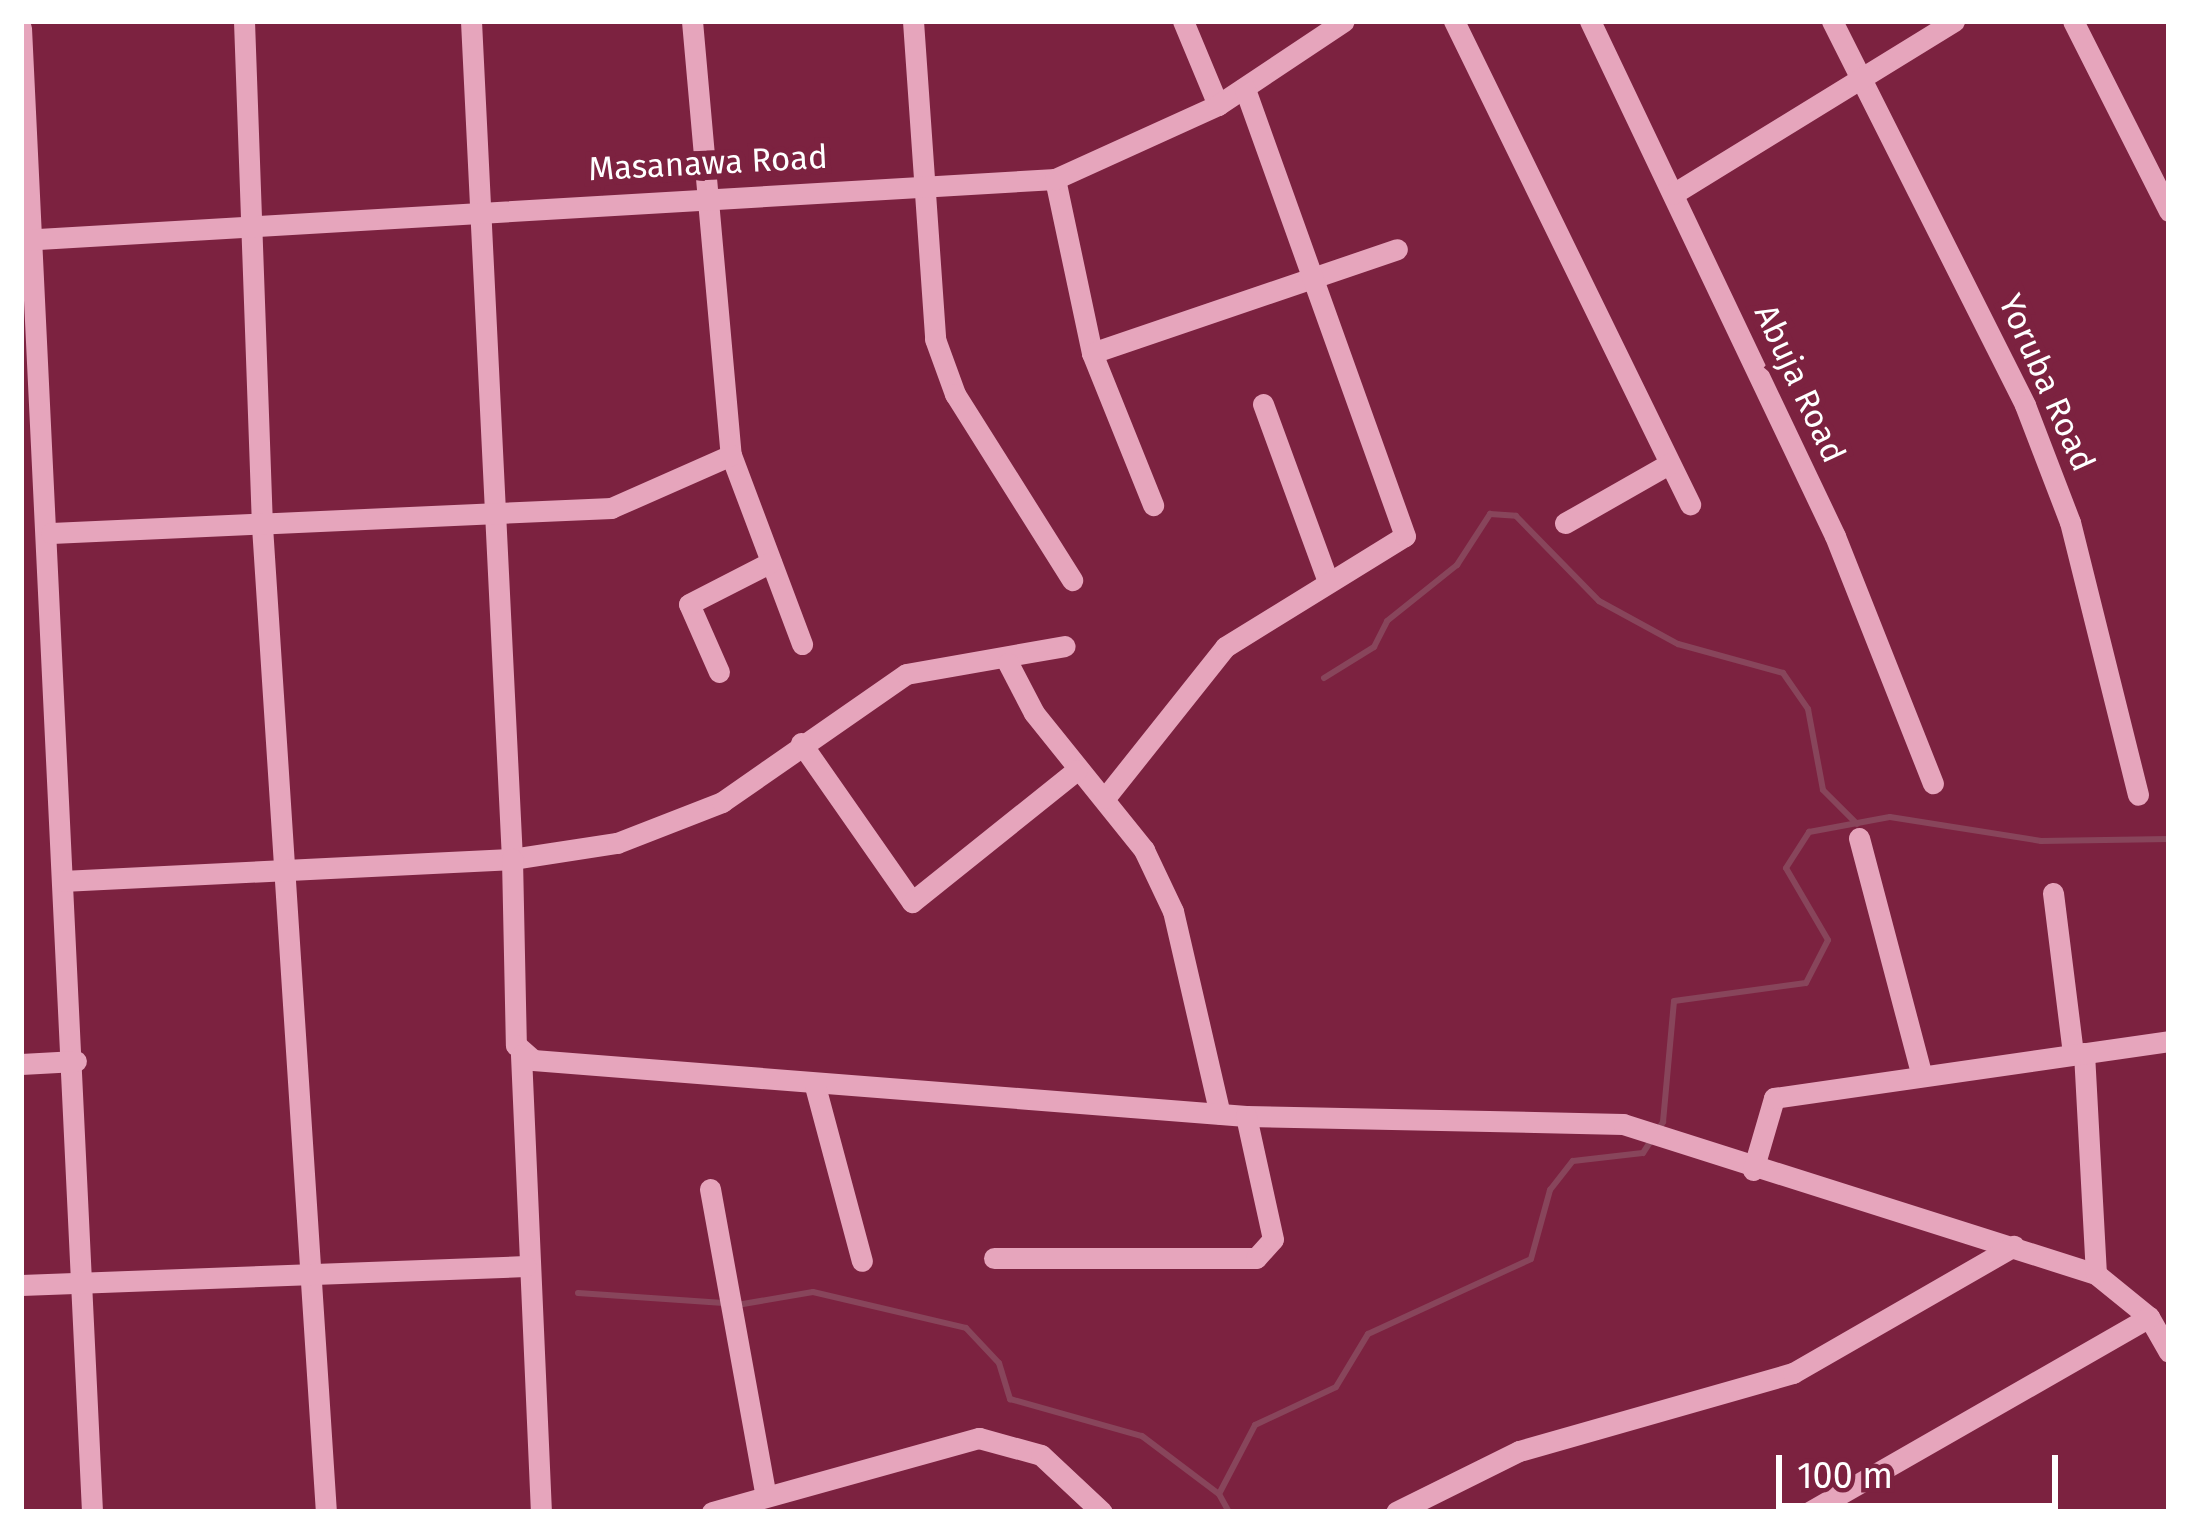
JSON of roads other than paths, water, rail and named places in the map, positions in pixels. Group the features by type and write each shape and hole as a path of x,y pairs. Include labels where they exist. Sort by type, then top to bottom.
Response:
{"street":[{"path":"244,21 262,526 289,872 326,1512"},
{"path":"471,21 521,1055 526,1266 542,1512"},
{"path":"692,21 703,196 731,455 802,644"},
{"path":"913,21 935,339 955,394 1072,580"},
{"path":"1183,21 1218,105"},
{"name":"Masanawa Road","path":"27,240 254,221 1054,178 1218,105 1317,45 1344,21"},
{"path":"1454,21 1690,504"},
{"name":"Abuja Road","path":"1590,21 1834,536 1933,783"},
{"name":"Yoruba Road","path":"1832,21 2025,405 2070,522 2138,795"},
{"path":"1673,194 1954,21"},
{"path":"2073,21 2169,212"},
{"path":"21,28 27,240 47,442 92,1512"},
{"path":"1105,798 1225,646 1327,579 1399,544 1407,527 1323,283 1245,88"},
{"path":"1054,178 1092,353 1154,505"},
{"path":"1092,353 1323,283 1397,249"},
{"path":"1263,404 1327,579"},
{"path":"21,444 47,442"},
{"path":"51,533 611,508 731,455"},
{"path":"1565,523 1669,464"},
{"path":"719,672 689,604 771,562"},
{"path":"62,880 512,859 670,824 752,784 801,743 906,674 1008,663 1065,646"},
{"path":"1008,663 1077,770 1105,798 1173,911 1220,1114"},
{"path":"801,743 912,902 1077,770"},
{"path":"1859,838 1921,1069"},
{"path":"2053,893 2079,1053 2096,1274"},
{"path":"1753,1170 1774,1098 1921,1069 2169,1041"},
{"path":"521,1055 815,1085 1246,1116 1571,1119 1652,1135 2096,1274 2149,1317 2169,1352"},
{"path":"21,1064 76,1061"},
{"path":"815,1085 862,1261"},
{"path":"994,1258 1256,1258 1272,1249 1246,1116"},
{"path":"710,1190 765,1492"},
{"path":"1396,1512 1519,1451 1793,1373 2014,1246"},
{"path":"21,1285 309,1270 526,1266"},
{"path":"1809,1512 2149,1317"},
{"path":"712,1512 765,1492 991,1438 1041,1456 1100,1512"}],"waterway":[{"path":"1324,678 1374,647 1387,621 1457,565 1490,514 1516,516 1599,601 1678,644 1783,673 1808,709 1823,790 1857,824"},
{"path":"737,1305 813,1292 966,1328 999,1363 1010,1399 1142,1436 1219,1494 1255,1425 1336,1387 1368,1334 1531,1259 1550,1190 1573,1161 1643,1153 1663,1122 1674,1001 1806,983 1828,940 1786,868 1809,832 1890,817 2041,841 2169,839"},
{"path":"578,1293 724,1303"},
{"path":"1219,1494 1229,1512"}]}
